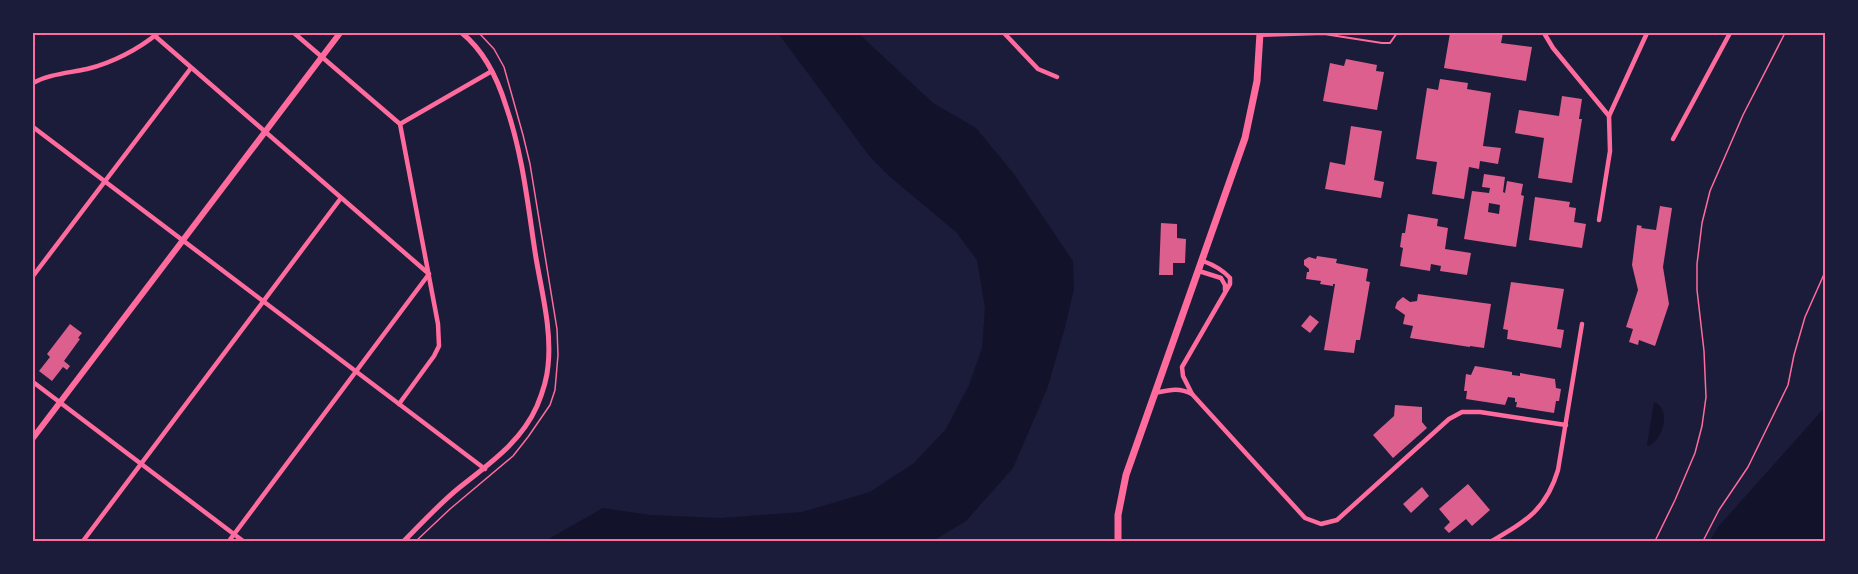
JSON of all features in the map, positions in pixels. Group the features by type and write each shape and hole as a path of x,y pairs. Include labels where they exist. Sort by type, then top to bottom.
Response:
{"main road":[{"path":"33,438 340,33"},
{"path":"1118,541 1118,515 1126,475 1245,138 1257,81 1260,35"}],"street":[{"path":"294,33 400,124 438,324 439,346 428,366 399,404"},
{"path":"404,541 442,504 516,440 538,404 548,367 548,328 522,166 506,105 492,71 481,54 462,33"},
{"path":"1004,33 1038,69 1057,77"},
{"path":"1544,33 1553,48 1609,116"},
{"path":"1599,220 1610,151 1609,116 1647,33"},
{"path":"1673,139 1730,33"},
{"path":"33,83 42,78 90,68 115,59 157,34 191,68 429,274"},
{"path":"33,276 191,68"},
{"path":"400,124 492,71"},
{"path":"33,127 485,469"},
{"path":"83,541 341,198"},
{"path":"1203,261 1218,267 1230,278 1230,284 1182,367 1183,376 1192,394 1305,518 1321,524 1337,520 1449,419 1462,412 1480,412 1566,425"},
{"path":"1199,271 1221,278 1225,285 1225,293"},
{"path":"228,541 429,274"},
{"path":"1492,541 1531,515 1550,494 1558,470 1582,324"},
{"path":"33,382 243,541"},
{"path":"1155,393 1174,389 1192,394"}],"lane":[{"path":"1260,35 1324,34 1390,43 1397,33"}],"path":[{"path":"416,541 450,508 500,468 519,449 550,405 555,390 558,355 557,329 530,164 504,67 494,49 479,33"},
{"path":"1655,541 1695,453 1702,426 1706,397 1697,264 1702,223 1710,191 1725,152 1785,33"},
{"path":"1703,541 1719,510 1748,468 1788,385 1805,317 1825,272"}],"shaded area":[{"path":"778,33 858,33 933,103 976,128 1014,174 1073,261 1074,289 1064,331 1047,389 1013,468 966,521 933,541 545,541 603,508 650,515 721,518 802,512 870,492 914,463 946,429 969,385 982,348 985,308 977,260 956,232 889,176 870,157"},
{"path":"1654,402 1663,411 1664,424 1658,437 1649,446 1647,445"},
{"path":"1825,407 1825,541 1710,541 1718,527"}],"building":[{"path":"1450,33 1503,33 1501,43 1532,47 1526,81 1444,68"},
{"path":"1346,59 1377,65 1376,71 1384,72 1377,110 1323,101 1330,63 1344,66"},
{"path":"1440,79 1468,83 1467,89 1491,93 1483,146 1501,148 1498,164 1480,161 1479,169 1469,167 1464,199 1432,194 1437,162 1416,159 1427,88 1438,90"},
{"path":"1562,96 1582,99 1579,119 1582,119 1572,183 1538,178 1544,138 1515,133 1519,110 1559,116"},
{"path":"1351,126 1382,131 1374,180 1384,182 1381,198 1325,189 1330,162 1345,165"},
{"path":"1484,174 1505,177 1503,192 1505,193 1507,181 1523,184 1521,195 1524,196 1516,247 1464,239 1472,191 1489,193 1490,188 1482,187","holes":["1489,203 1500,205 1499,214 1488,212"]},
{"path":"1535,197 1570,202 1569,207 1576,208 1574,222 1586,224 1582,248 1529,240"},
{"path":"1660,206 1672,208 1663,267 1669,304 1655,346 1639,340 1638,345 1629,342 1633,329 1626,327 1638,290 1632,265 1637,225 1642,226 1641,228 1656,230"},
{"path":"1408,214 1438,219 1437,226 1448,228 1445,249 1471,253 1467,275 1440,271 1441,266 1431,264 1430,271 1400,266 1403,248 1400,247 1402,233 1405,233"},
{"path":"1161,223 1177,224 1177,238 1186,239 1185,263 1173,263 1173,275 1159,275"},
{"path":"1317,256 1337,259 1336,263 1368,269 1366,281 1370,282 1360,340 1356,340 1354,353 1324,350 1335,284 1333,286 1320,284 1321,281 1306,279 1309,269 1304,265 1304,260 1309,257 1316,259"},
{"path":"1511,282 1564,289 1557,329 1564,330 1561,348 1507,339 1508,330 1503,329"},
{"path":"1418,294 1491,304 1484,348 1410,338 1413,326 1403,324 1405,315 1395,308 1397,302 1403,297 1410,302 1417,301"},
{"path":"1310,315 1319,322 1310,333 1301,326"},
{"path":"70,324 82,333 64,361 70,366 67,370 63,367 52,381 39,371 50,357 47,354"},
{"path":"1475,366 1512,372 1512,375 1520,376 1520,373 1555,379 1556,388 1561,389 1554,413 1516,407 1515,398 1508,397 1505,405 1466,399 1467,391 1464,391 1466,374 1471,375"},
{"path":"1395,405 1422,407 1422,422 1427,428 1393,458 1373,435 1394,416"},
{"path":"1468,484 1490,510 1472,526 1466,519 1449,533 1444,528 1450,522 1439,509"},
{"path":"1422,487 1429,496 1411,513 1403,504"}]}
